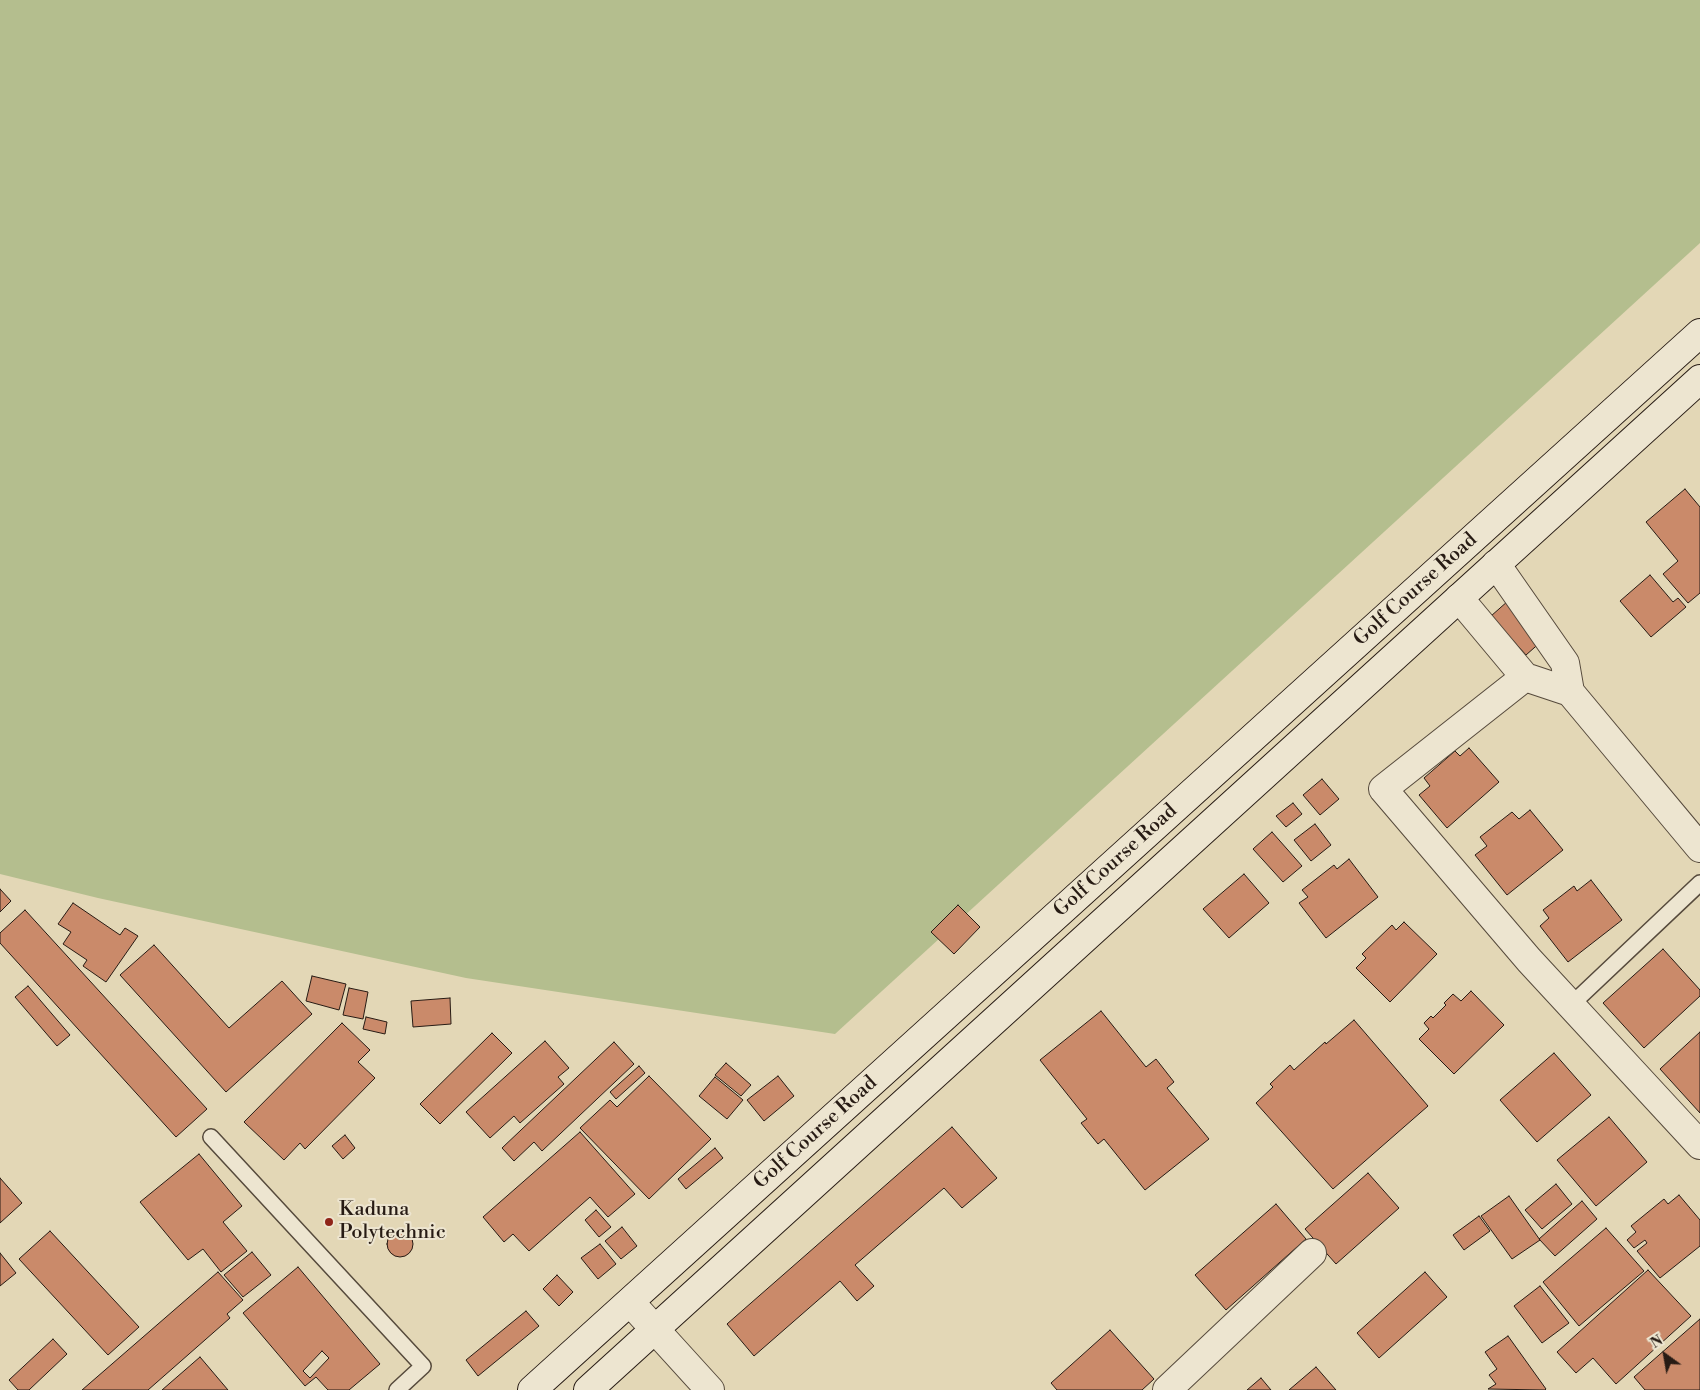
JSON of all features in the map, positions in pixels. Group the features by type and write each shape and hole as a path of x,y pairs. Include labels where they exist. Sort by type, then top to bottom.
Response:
{"street":[{"name":"Golf Course Road","path":"532,1390 1700,333"},
{"name":"Golf Course Road","path":"588,1390 1700,379"},
{"path":"1496,564 1565,663 1570,692 1700,848"},
{"path":"1459,598 1525,677 1570,692"},
{"path":"1525,677 1383,789 1529,960 1700,1145"},
{"path":"1167,1390 1312,1252"},
{"path":"630,1302 710,1390"}],"lane":[{"path":"1571,1005 1700,883"},
{"path":"211,1137 423,1366 397,1390"}],"green space":[{"path":"0,0 1700,0 1700,243 835,1034 466,978 98,898 0,874"}],"building":[{"path":"1685,489 1700,507 1700,593 1688,603 1663,574 1678,561 1646,522"},
{"path":"1650,575 1673,602 1678,598 1686,607 1651,637 1620,601"},
{"path":"1508,601 1543,640 1526,655 1491,616"},
{"path":"1469,748 1499,782 1447,828 1419,795 1430,786 1424,778 1455,751 1460,756"},
{"path":"1322,779 1339,799 1320,815 1303,795"},
{"path":"1293,803 1302,814 1286,827 1276,816"},
{"path":"1530,810 1563,850 1507,895 1475,855 1487,846 1480,837 1512,812 1519,819"},
{"path":"1315,824 1331,845 1311,861 1294,840"},
{"path":"1272,832 1302,866 1283,882 1253,849"},
{"path":"1349,859 1378,897 1326,938 1299,903 1308,897 1302,890 1334,865 1337,869"},
{"path":"1244,874 1269,903 1229,938 1203,909"},
{"path":"1591,880 1622,920 1568,962 1540,926 1549,918 1543,910 1574,886 1577,891"},
{"path":"0,889 11,901 0,912"},
{"path":"73,903 120,935 125,928 138,936 106,982 83,966 87,960 63,944 71,932 58,924"},
{"path":"958,905 980,927 954,954 931,932"},
{"path":"25,910 207,1109 176,1137 0,943 0,933"},
{"path":"1404,922 1437,954 1390,1002 1356,968 1366,958 1362,954 1392,925 1396,930"},
{"path":"154,945 229,1028 282,981 312,1014 226,1092 120,975"},
{"path":"1663,949 1700,990 1700,996 1644,1048 1603,1003"},
{"path":"312,976 346,984 339,1010 306,1001"},
{"path":"28,986 70,1035 57,1046 15,997"},
{"path":"349,988 368,992 363,1019 343,1015"},
{"path":"1471,991 1504,1025 1454,1074 1419,1039 1429,1029 1424,1023 1431,1016 1433,1018 1446,1005 1444,1003 1453,994 1461,1001"},
{"path":"450,998 451,1024 413,1027 411,1001"},
{"path":"1101,1011 1146,1067 1156,1059 1174,1082 1167,1088 1209,1139 1145,1190 1104,1139 1098,1144 1081,1123 1087,1119 1040,1060"},
{"path":"366,1017 387,1022 385,1034 363,1029"},
{"path":"1354,1020 1428,1106 1333,1189 1256,1103 1273,1087 1270,1084 1290,1065 1294,1070 1325,1042 1326,1044"},
{"path":"342,1023 370,1050 358,1062 375,1078 305,1149 300,1143 284,1160 244,1122"},
{"path":"1700,1032 1700,1113 1660,1069"},
{"path":"492,1033 512,1053 440,1124 420,1104"},
{"path":"545,1041 569,1068 558,1077 564,1084 520,1123 514,1116 490,1138 466,1112"},
{"path":"614,1042 634,1064 542,1151 534,1142 514,1161 502,1148"},
{"path":"1554,1053 1591,1095 1537,1142 1500,1100"},
{"path":"726,1063 751,1085 741,1096 715,1075"},
{"path":"639,1066 645,1073 616,1099 610,1092"},
{"path":"649,1076 711,1139 649,1199 580,1128 610,1100 617,1107"},
{"path":"778,1076 794,1096 764,1121 747,1100"},
{"path":"715,1077 743,1100 727,1119 699,1096"},
{"path":"1609,1117 1647,1162 1596,1206 1557,1160"},
{"path":"952,1127 997,1178 962,1208 944,1188 855,1265 874,1286 857,1301 840,1281 754,1356 727,1324"},
{"path":"580,1132 635,1194 608,1217 590,1197 529,1251 513,1234 504,1242 483,1217"},
{"path":"345,1135 355,1148 343,1159 332,1146"},
{"path":"715,1148 723,1158 686,1189 678,1179"},
{"path":"199,1154 242,1206 223,1222 247,1251 221,1272 203,1249 188,1260 140,1202"},
{"path":"1368,1173 1399,1208 1336,1264 1305,1229"},
{"path":"0,1178 22,1203 0,1223"},
{"path":"1556,1184 1572,1204 1542,1229 1525,1210"},
{"path":"1679,1195 1700,1220 1700,1246 1660,1278 1637,1251 1647,1243 1645,1240 1634,1248 1627,1240 1636,1232 1631,1226 1664,1199 1668,1204"},
{"path":"1509,1196 1540,1240 1512,1259 1481,1216"},
{"path":"1582,1201 1597,1219 1555,1256 1539,1239"},
{"path":"1276,1204 1306,1239 1226,1310 1195,1275"},
{"path":"596,1210 611,1227 599,1237 585,1220"},
{"path":"1479,1216 1490,1231 1464,1250 1453,1235"},
{"path":"622,1227 637,1246 621,1259 605,1241"},
{"path":"1606,1228 1644,1271 1579,1326 1543,1282"},
{"path":"50,1231 139,1327 108,1355 19,1259"},
{"path":"400,1231 409,1235 413,1244 409,1253 400,1257 391,1253 387,1244 391,1235"},
{"path":"600,1244 616,1264 598,1279 581,1258"},
{"path":"252,1252 271,1275 243,1297 224,1275"},
{"path":"0,1253 16,1273 0,1286"},
{"path":"298,1267 380,1364 349,1390 328,1390 316,1377 305,1386 243,1313","holes":["322,1351 329,1358 310,1378 303,1371"]},
{"path":"1648,1270 1691,1316 1616,1384 1593,1358 1576,1373 1557,1352"},
{"path":"218,1272 243,1300 227,1314 230,1318 148,1390 82,1390"},
{"path":"1425,1272 1447,1297 1379,1358 1357,1333"},
{"path":"557,1275 573,1292 559,1306 543,1289"},
{"path":"1540,1286 1569,1323 1542,1343 1514,1306"},
{"path":"526,1311 539,1326 478,1376 466,1360"},
{"path":"1700,1319 1700,1390 1645,1390 1634,1377"},
{"path":"1110,1330 1154,1379 1142,1390 1057,1390 1051,1383"},
{"path":"1508,1336 1545,1390 1488,1389 1496,1384 1489,1375 1497,1369 1485,1352"},
{"path":"53,1339 67,1354 29,1390 18,1390 9,1380"},
{"path":"200,1357 228,1390 162,1390"},
{"path":"1316,1367 1336,1390 1289,1390"},
{"path":"1261,1378 1271,1390 1247,1390"}],"place":[{"name":"Kaduna Polytechnic","path":"329,1222"}]}
